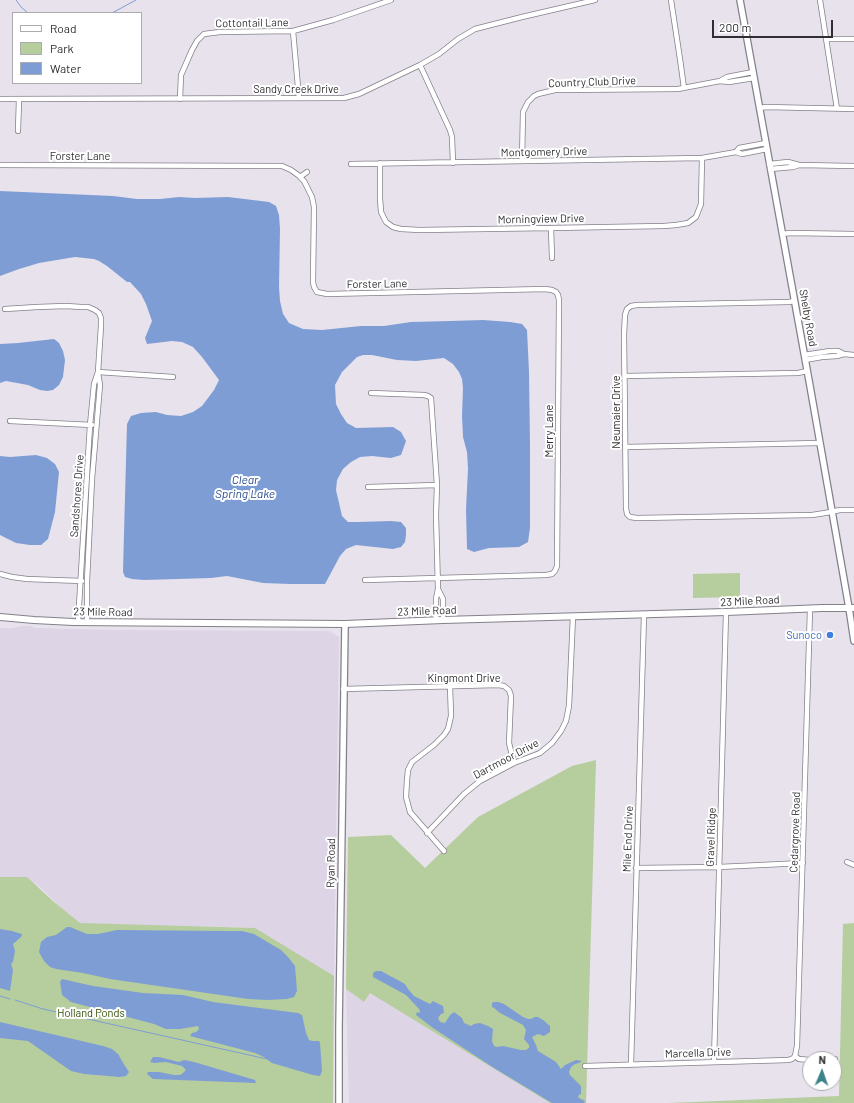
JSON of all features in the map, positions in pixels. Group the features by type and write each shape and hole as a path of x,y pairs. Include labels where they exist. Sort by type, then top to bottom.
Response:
{"main road":[{"name":"23 Mile Road","path":"0,617 78,622 345,624 852,608"}],"street":[{"name":"Cottontail Lane","path":"180,99 181,78 185,66 192,50 204,34 220,32 293,31 333,20 391,0"},
{"name":"Sandy Creek Drive","path":"0,99 349,97 359,94 420,65 439,54 474,29 594,0"},
{"path":"670,0 684,88"},
{"name":"Shelby Road","path":"740,0 832,512 852,608 854,640"},
{"path":"820,0 837,109"},
{"path":"293,31 299,98"},
{"path":"826,40 854,40"},
{"path":"420,65 450,130 452,137 453,163"},
{"name":"Country Club Drive","path":"522,161 523,112 530,99 538,94 555,90 684,88 720,81 729,82 753,75"},
{"path":"18,99 18,131"},
{"path":"760,108 854,109"},
{"name":"Montgomery Drive","path":"736,152 739,148 766,143"},
{"name":"Montgomery Drive","path":"351,164 702,158 736,152 742,154 767,150"},
{"name":"Morningview Drive","path":"380,163 381,212 386,222 393,227 420,230 551,228 664,226 688,223 696,217 701,204 702,158"},
{"name":"Forster Lane","path":"0,164 282,166 291,170 304,181 312,197 314,207 314,287 317,292 327,294 545,289 556,292"},
{"path":"770,166 854,166"},
{"path":"300,177 307,172"},
{"path":"551,228 552,258"},
{"path":"782,234 854,234"},
{"name":"Merry Lane","path":"438,578 546,575 552,574 558,566 559,300 556,292"},
{"name":"Neumaier Drive","path":"794,301 637,305 629,308 626,312 625,320 624,376 627,514 628,516 637,518 813,515 832,512"},
{"name":"Sandshores Drive","path":"5,309 66,306 88,307 99,313 101,321 98,372 100,384 96,426 87,581 87,622"},
{"path":"804,357 838,356 844,354 854,355"},
{"path":"624,376 798,373 807,371"},
{"path":"98,372 173,377"},
{"name":"Sandshores Drive","path":"78,622 90,425 94,384 98,372"},
{"path":"371,393 424,395 430,397 432,401 437,485 436,515 438,589 436,598 440,620"},
{"path":"10,421 96,426"},
{"path":"625,447 820,443"},
{"path":"87,476 93,476"},
{"path":"368,487 437,485"},
{"path":"832,512 840,510 854,510"},
{"path":"84,527 90,527"},
{"path":"0,574 27,579 87,581"},
{"path":"365,580 438,578"},
{"name":"Cedargrove Road","path":"795,1056 797,1046 810,609"},
{"name":"Gravel Ridge","path":"714,1062 726,612"},
{"name":"Mile End Drive","path":"631,1065 644,615"},
{"name":"Dartmoor Drive","path":"428,833 469,790 485,778 514,763 534,756 545,749 557,738 566,721 570,700 573,616"},
{"name":"Ryan Road","path":"339,1103 345,624"},
{"path":"444,851 416,820 409,809 406,798 407,775 412,762 434,745 448,729 451,716 450,686"},
{"name":"Kingmont Drive","path":"343,689 504,686 509,690 511,696 509,743 514,763"},
{"path":"847,862 854,865"},
{"path":"636,868 803,864"},
{"name":"Marcella Drive","path":"585,1066 788,1060 795,1056 802,1059"}],"shaded area":[{"path":"32,626 35,628 112,630 329,631 339,637 334,977 248,928 81,924 68,915 33,882 26,879 0,878 0,628"},
{"path":"346,989 364,1002 370,992 550,1103 349,1103"}],"green space":[{"path":"740,573 740,597 693,598 693,574"},
{"path":"596,760 586,1103 550,1103 370,993 364,1002 346,989 348,837 391,835 425,868 478,817 572,766"},
{"name":"Holland Ponds","path":"0,877 27,877 80,923 255,928 334,976 333,1103 0,1103"},
{"path":"854,923 854,1103 669,1103 839,1096 839,1091 842,1091 842,1051 840,1051 843,924"}],"water":[{"name":"Clear Spring Lake","path":"0,191 113,196 137,199 228,197 269,202 276,206 279,215 279,287 283,314 289,323 303,329 322,330 361,326 384,326 411,322 483,320 522,324 527,330 529,372 530,528 528,542 519,547 489,548 474,552 467,549 466,509 468,469 467,452 463,437 463,388 462,379 453,364 444,358 416,361 363,355 357,357 342,372 335,385 336,404 341,414 347,423 356,428 393,427 401,432 406,441 401,455 391,458 372,456 360,457 351,462 343,469 337,480 336,490 342,516 348,522 401,522 406,528 406,535 405,542 401,547 393,549 356,545 346,549 340,556 325,584 263,583 227,576 211,578 144,580 125,577 123,572 127,424 131,416 141,413 156,412 167,415 181,416 193,412 202,406 214,390 219,380 193,347 182,342 172,341 147,344 145,338 152,321 141,294 130,282 127,282 99,261 75,257 39,263 0,276"},
{"path":"54,339 59,343 65,360 63,377 59,385 53,390 40,390 28,385 6,381 0,383 0,344"},
{"path":"36,455 47,458 55,464 59,472 55,512 48,539 41,545 16,543 0,535 0,456 10,457"},
{"path":"67,927 87,934 98,934 117,930 242,931 254,934 281,950 295,966 297,991 294,997 287,999 248,999 110,979 50,967 44,961 39,952 41,942 47,937 56,935"},
{"path":"0,929 22,934 21,937 13,944 15,951 13,962 11,964 13,970 10,991 0,988"},
{"path":"376,971 381,971 405,984 414,996 430,1004 433,1001 443,1006 444,1013 438,1018 440,1022 445,1023 454,1012 462,1018 464,1023 471,1026 480,1023 493,1029 492,1041 494,1046 497,1047 503,1046 526,1050 529,1048 529,1045 524,1039 526,1030 523,1025 500,1013 492,1007 492,1003 498,1002 504,1004 528,1019 538,1017 543,1020 550,1026 550,1032 544,1036 538,1034 532,1037 538,1051 556,1062 561,1069 565,1065 576,1060 582,1061 571,1067 569,1072 581,1086 581,1094 578,1097 585,1101 584,1103 552,1103 494,1068 416,1015 417,1012 420,1012 419,1009 406,995 373,977 373,973"},
{"path":"62,979 93,986 143,993 183,995 213,1002 298,1013 302,1015 309,1040 319,1041 320,1043 322,1071 320,1076 313,1075 272,1063 255,1053 190,1036 199,1029 198,1026 180,1029 166,1029 154,1024 71,1002 62,995 60,982"},
{"path":"0,1022 112,1049 118,1054 129,1072 126,1076 120,1077 84,1074 71,1071 28,1041 0,1038"},
{"path":"153,1057 179,1062 184,1060 194,1062 255,1080 256,1083 153,1079 147,1074 148,1072 180,1075 186,1070 182,1066 166,1062 150,1062"}],"waterway":[{"path":"16,0 27,12"},
{"path":"114,12 136,0"},
{"path":"0,996 10,999"},
{"path":"15,1000 43,1009 267,1059"}],"place":[{"name":"Sunoco","path":"830,635"}]}
